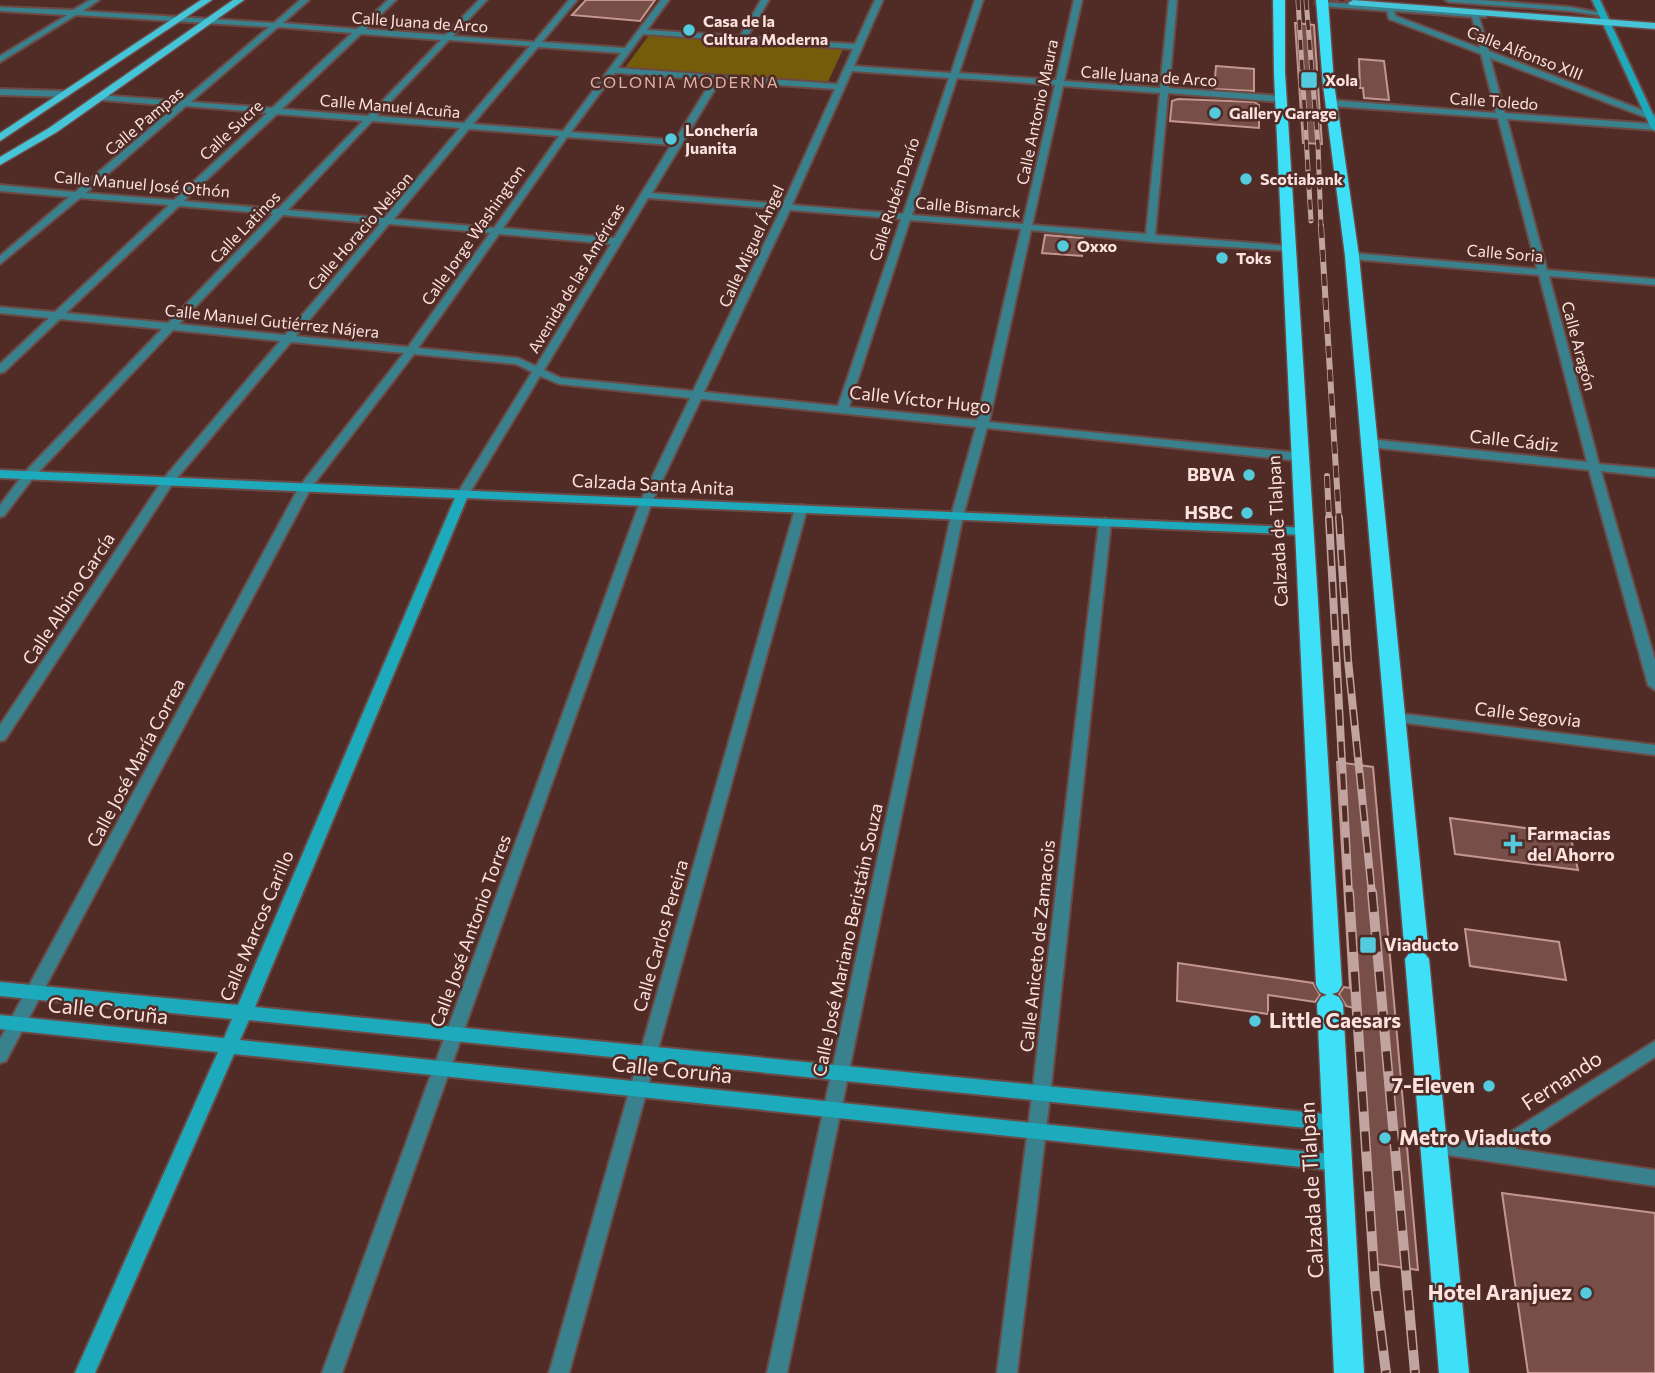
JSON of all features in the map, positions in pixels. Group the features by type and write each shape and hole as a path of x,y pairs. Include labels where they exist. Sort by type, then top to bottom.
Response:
{"highway":[{"name":"Calzada de Tlalpan","path":"1279,0 1281,99 1349,1373"},
{"path":"1322,2 1330,90 1352,256 1454,1373"}],"main road":[{"path":"0,138 207,0"},
{"path":"0,162 101,97 239,0"},
{"path":"1398,0 1655,26"},
{"path":"1353,3 1604,19 1655,18"}],"street":[{"path":"0,60 95,0"},
{"name":"Calle Pampas","path":"0,261 305,0"},
{"name":"Calle Sucre","path":"0,370 392,0"},
{"name":"Calle Latinos","path":"0,513 29,475 483,0"},
{"name":"Calle Horacio Nelson","path":"168,481 470,126 573,0"},
{"name":"Calle Jorge Washington","path":"305,487 410,352 565,134 665,0"},
{"path":"741,39 765,0"},
{"name":"Calle Miguel Ángel","path":"646,502 787,206 879,0"},
{"name":"Calle Rubén Darío","path":"842,410 979,0"},
{"name":"Calle Antonio Maura","path":"957,516 982,425 1078,0"},
{"path":"1150,239 1173,0"},
{"path":"1449,0 1570,9 1604,19"},
{"path":"1596,0 1655,127"},
{"path":"1322,2 1475,15 1604,19"},
{"name":"Calle Juana de Arco","path":"0,9 181,18 628,51"},
{"name":"Calle Alfonso XIII","path":"1390,9 1392,16 1652,117"},
{"name":"Calle Aragón","path":"1475,15 1655,685"},
{"path":"642,32 857,47"},
{"name":"Calle Juana de Arco","path":"848,68 1281,99"},
{"path":"613,71 839,88"},
{"name":"Avenida de las Américas","path":"463,494 717,78"},
{"name":"Calle Toledo","path":"1330,90 1501,116 1655,127"},
{"path":"0,92 66,94"},
{"name":"Calle Manuel Acuña","path":"101,97 677,143"},
{"name":"Calle Manuel José Othón","path":"0,188 616,241"},
{"name":"Calle Bismarck","path":"645,195 1150,239 1289,248"},
{"name":"Calle Soria","path":"1352,256 1655,282"},
{"name":"Calle Manuel Gutiérrez Nájera","path":"0,310 518,361 538,371"},
{"name":"Calle Víctor Hugo","path":"538,371 559,381 1300,457"},
{"name":"Calle Cádiz","path":"1369,443 1655,473"},
{"name":"Calzada Santa Anita","path":"0,474 1305,531"},
{"name":"Calle Albino García","path":"0,736 168,481"},
{"name":"Calle José María Correa","path":"0,1056 9,1023 34,992 305,487"},
{"name":"Calle Marcos Carillo","path":"85,1373 229,1047 463,494"},
{"name":"Calle José Antonio Torres","path":"332,1373 646,502"},
{"name":"Calle Carlos Pereira","path":"559,1373 801,509"},
{"name":"Calle José Mariano Beristáin Souza","path":"777,1373 957,516"},
{"name":"Calle Aniceto de Zamacois","path":"1007,1373 1037,1131 1105,522"},
{"name":"Calle Segovia","path":"1396,718 1655,750"},
{"name":"Calle Coruña","path":"0,989 455,1033 1041,1096 1336,1123"},
{"name":"Calle Coruña","path":"9,1023 1339,1163"},
{"name":"Fernando","path":"1493,1153 1655,1048"},
{"path":"1434,1145 1655,1178"}],"shaded area":[{"path":"650,34 844,47 827,84 624,69"}],"building":[{"path":"586,0 655,0 640,21 572,15"},
{"path":"1295,23 1314,25 1322,144 1303,143"},
{"path":"1359,59 1384,61 1389,100 1364,98 1363,88 1360,88"},
{"path":"1216,66 1254,69 1254,91 1214,89"},
{"name":"Gallery Garage","path":"1172,101 1254,102 1259,105 1259,128 1170,121"},
{"name":"Oxxo","path":"1045,235 1083,238 1082,256 1042,253"},
{"name":"Metro Viaducto","path":"1337,762 1373,767 1418,1270 1370,1263 1354,1008 1346,1006 1339,994 1344,987 1350,988"},
{"name":"Farmacias del Ahorro","path":"1450,818 1570,834 1578,870 1455,854"},
{"path":"1465,929 1559,942 1566,980 1470,966"},
{"path":"1178,963 1313,983 1320,995 1315,1002 1268,995 1268,1014 1177,1001"},
{"name":"Hotel Aranjuez","path":"1502,1193 1655,1213 1655,1373 1528,1373"}],"tunnel":[{"path":"1314,0 1353,3"}],"railway":[{"path":"1298,0 1311,221"},
{"path":"1306,0 1318,145 1321,228"},
{"path":"1321,226 1339,520"},
{"path":"1327,476 1329,520"},
{"path":"1329,518 1349,894"},
{"path":"1339,518 1348,660 1372,894"},
{"path":"1349,892 1375,1285 1386,1373"},
{"path":"1372,892 1415,1373"}],"place":[{"name":"Casa de la Cultura Moderna","path":"689,30"},
{"name":"Xola","path":"1309,80"},
{"name":"Gallery Garage","path":"1215,113"},
{"name":"Lonchería Juanita","path":"671,139"},
{"name":"Scotiabank","path":"1246,179"},
{"name":"Oxxo","path":"1063,246"},
{"name":"Toks","path":"1222,258"},
{"name":"BBVA","path":"1249,475"},
{"name":"HSBC","path":"1247,513"},
{"name":"Farmacias del Ahorro","path":"1513,844"},
{"name":"Viaducto","path":"1368,945"},
{"name":"Little Caesars","path":"1255,1021"},
{"name":"7-Eleven","path":"1489,1086"},
{"name":"Metro Viaducto","path":"1385,1138"},
{"name":"Hotel Aranjuez","path":"1586,1293"}],"district":[{"name":"COLONIA MODERNA","path":"685,82"}]}
